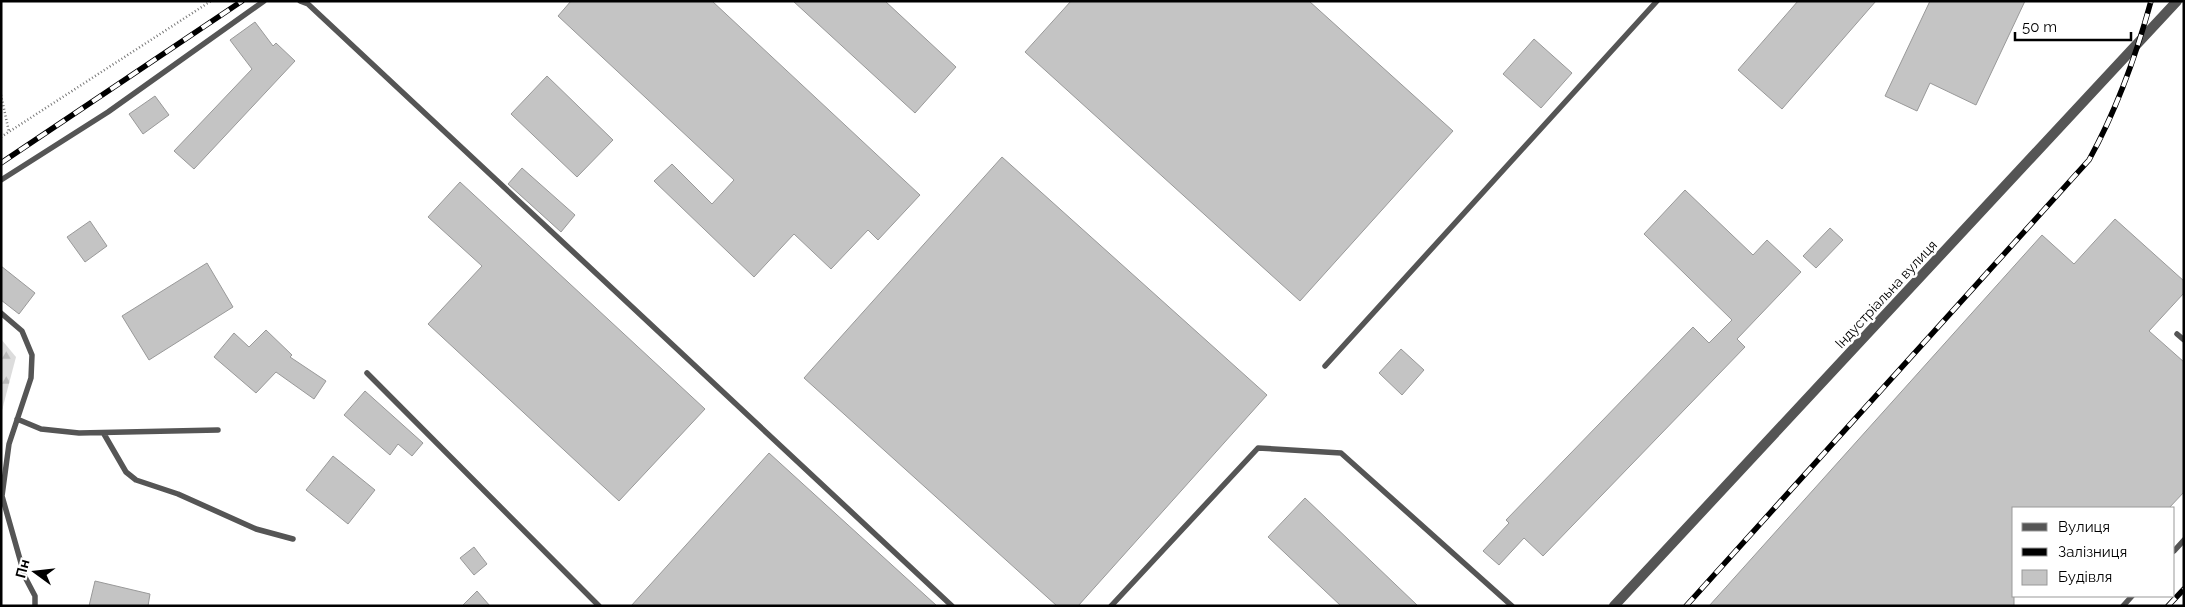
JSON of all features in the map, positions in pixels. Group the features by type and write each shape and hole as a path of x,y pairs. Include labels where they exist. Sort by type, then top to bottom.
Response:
{"street":[{"name":"Індустріальна вулиця","path":"1614,606 2177,1"}],"lane":[{"path":"1,180 108,112 264,1"},
{"path":"300,1 308,4 952,606"},
{"path":"1325,366 1657,1"},
{"path":"1,314 22,331 32,355 31,378 9,444 2,496 26,577 35,596 35,606"},
{"path":"2177,334 2184,340"},
{"path":"367,373 599,606"},
{"path":"17,419 41,429 104,434 218,430"},
{"path":"104,434 126,472 136,480 178,494 256,529 293,539"},
{"path":"1111,606 1258,448 1341,453 1512,606"},
{"path":"2175,549 2184,540"}],"path":[{"path":"1,137 211,1"},
{"path":"1,95 9,132"}],"green space":[{"path":"1,339 16,357 1,414"}],"building":[{"path":"571,1 712,1 920,195 878,240 868,230 831,269 794,234 754,277 654,181 672,164 712,204 734,180 558,16"},
{"path":"793,1 885,1 956,67 915,113"},
{"path":"1071,1 1309,1 1453,131 1300,301 1025,52"},
{"path":"1798,1 1876,1 1782,109 1738,70"},
{"path":"1930,1 2025,1 1976,105 1930,83 1917,111 1885,96"},
{"path":"255,22 273,46 276,43 295,61 194,169 174,151 252,69 230,40"},
{"path":"1534,39 1572,73 1541,108 1503,74"},
{"path":"547,76 613,140 577,177 511,114"},
{"path":"155,96 169,115 143,134 129,114"},
{"path":"1002,157 1267,395 1078,606 1057,606 804,378"},
{"path":"522,168 575,215 561,232 508,184"},
{"path":"460,182 705,409 619,501 428,324 482,266 428,217"},
{"path":"1685,190 1753,255 1767,240 1801,272 1737,339 1745,347 1543,556 1524,538 1499,565 1483,551 1509,523 1506,520 1693,327 1709,343 1732,320 1644,234"},
{"path":"2115,219 2184,281 2184,293 2149,331 2184,362 2184,492 2170,507 2012,507 2012,597 2014,597 2014,606 1709,606 2042,235 2074,264"},
{"path":"90,221 107,246 85,262 67,237"},
{"path":"1830,228 1843,240 1816,268 1803,256"},
{"path":"207,263 233,307 149,360 122,316"},
{"path":"1,266 35,293 19,314 1,300"},
{"path":"266,330 292,355 290,357 326,381 314,399 276,372 256,393 214,357 234,333 249,347"},
{"path":"1401,349 1424,370 1402,395 1379,373"},
{"path":"365,391 423,443 412,456 398,444 390,455 344,415"},
{"path":"769,453 937,606 631,606"},
{"path":"333,456 375,490 348,524 306,490"},
{"path":"1305,498 1418,606 1341,606 1268,537"},
{"path":"474,547 487,564 474,575 460,558"},
{"path":"95,581 150,594 148,606 89,606"},
{"path":"477,591 490,606 462,606"}],"railway":[{"path":"1,163 242,1"},
{"path":"1686,606 2089,160 2108,122 2124,83 2151,1"},
{"path":"2168,606 2184,589"}]}
